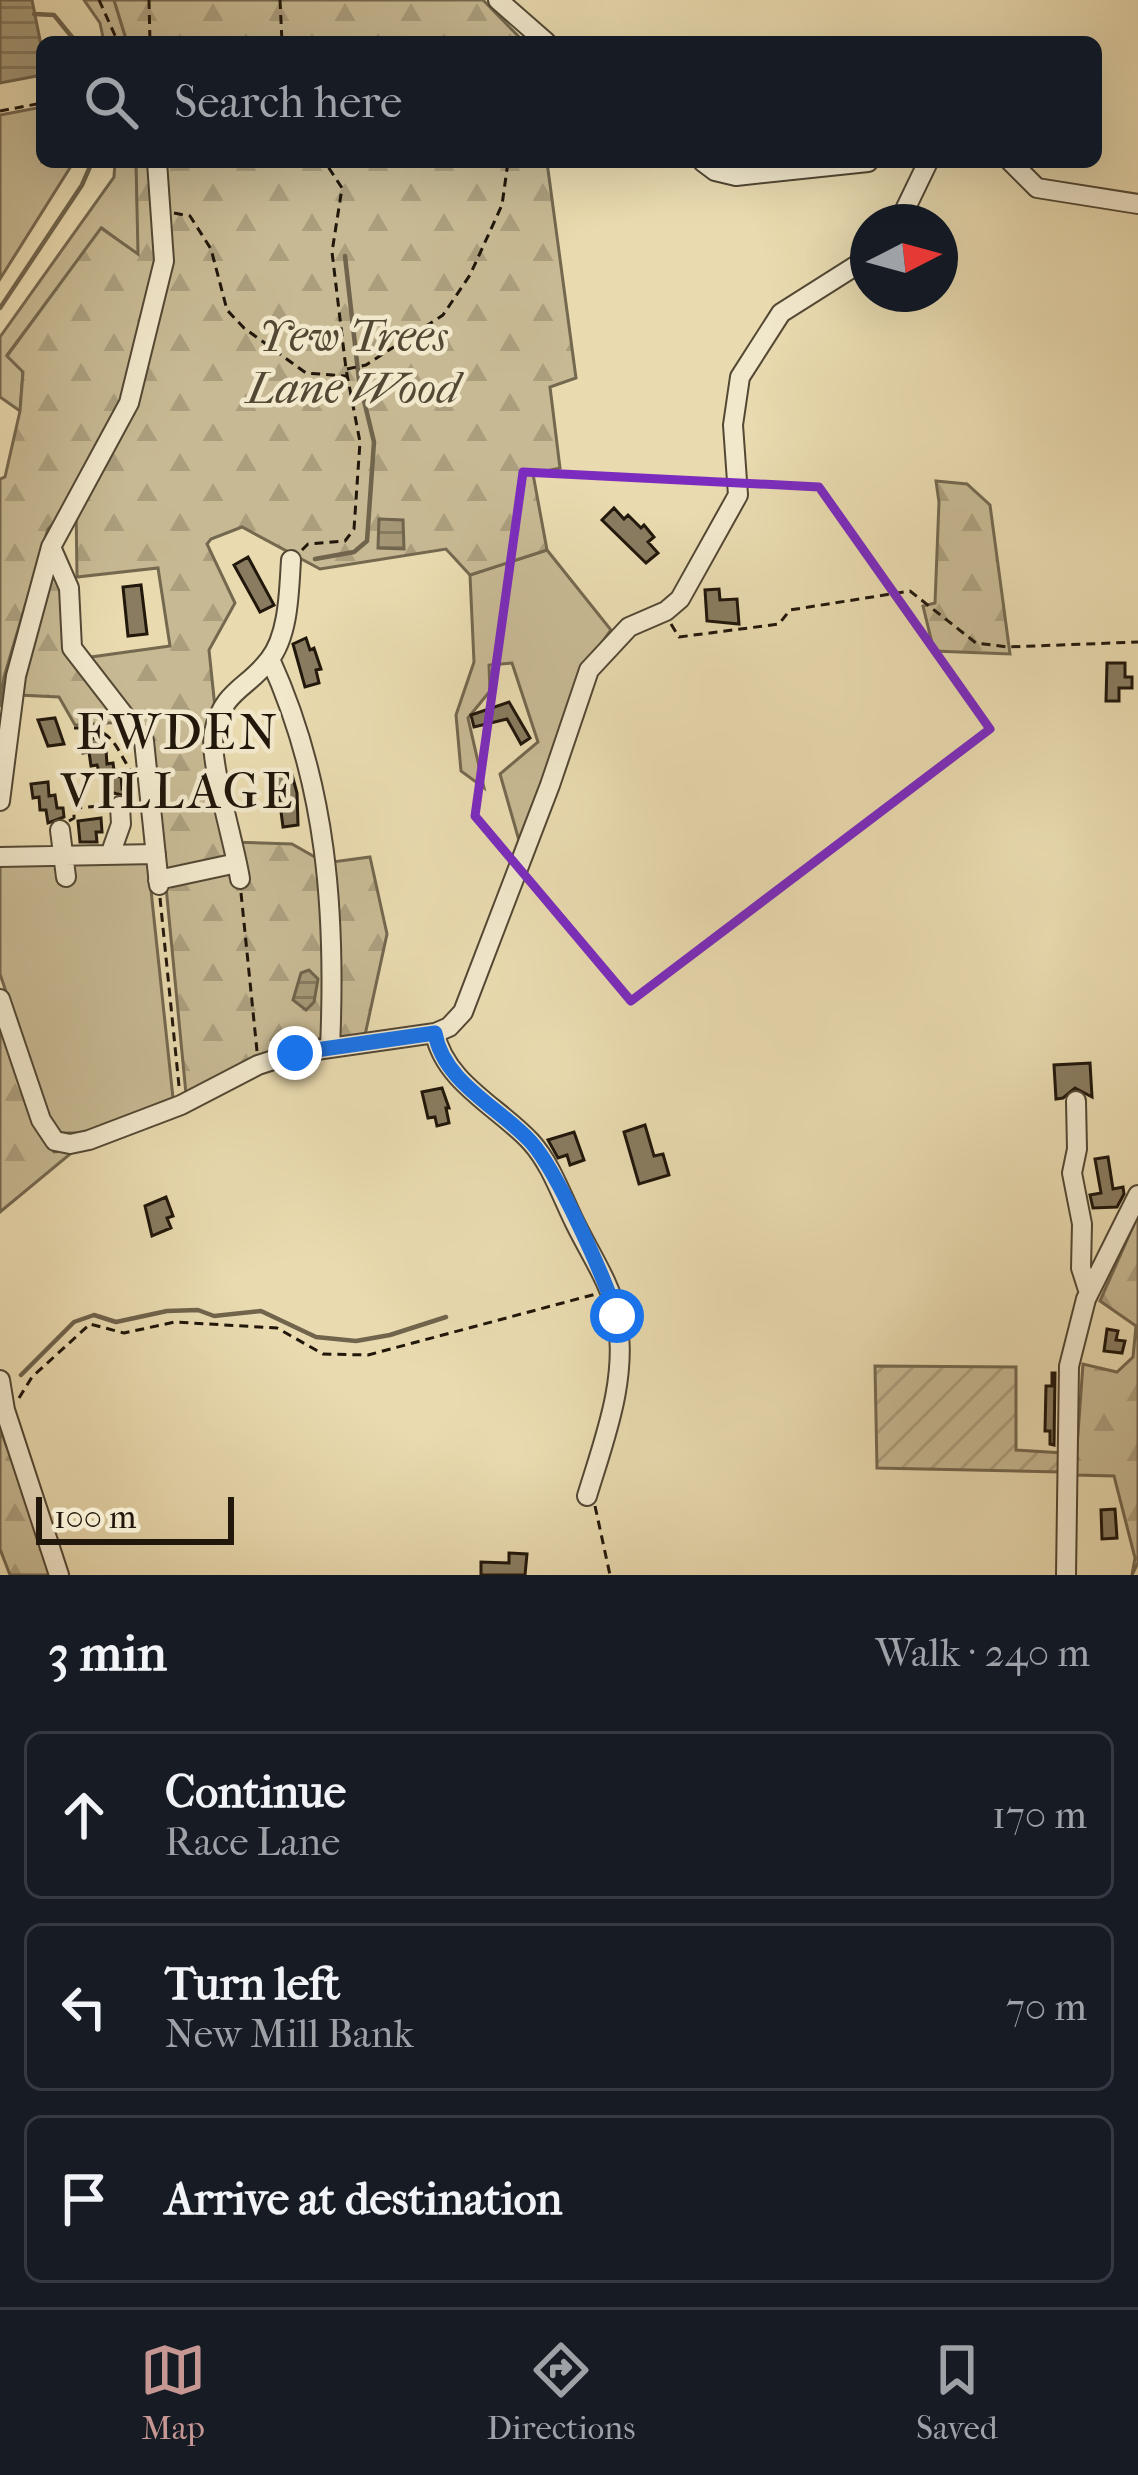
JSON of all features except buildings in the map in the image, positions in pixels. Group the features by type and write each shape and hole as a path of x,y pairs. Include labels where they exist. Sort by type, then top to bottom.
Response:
{"street":[{"path":"498,0 539,36"},
{"path":"0,801 16,676 51,547 129,403 164,261 157,168"},
{"path":"711,168 736,176 811,168"},
{"path":"908,204 925,168"},
{"path":"1017,168 1036,188 1138,204"},
{"path":"0,999 41,1120 55,1141 70,1144 181,1105 258,1065 295,1053 449,1027 463,1012 589,670 629,627 666,611 680,599 738,495 733,425 740,377 781,313 850,269"},
{"path":"51,547 69,588 72,648 144,741 158,883 238,871 212,739 219,711 270,659 281,630 291,560"},
{"path":"270,659 296,716 324,848 330,1048"},
{"path":"110,855 121,825 120,806"},
{"path":"60,830 66,877"},
{"path":"0,856 156,854"},
{"path":"435,1033 437,1046 464,1082 531,1142 545,1163 617,1316 619,1393 586,1496"},
{"path":"1076,1101 1078,1149 1072,1173 1082,1224 1081,1268 1089,1293"},
{"path":"1066,1575 1069,1366 1089,1293 1138,1195"},
{"path":"0,1380 4,1410 58,1575"}],"path":[{"path":"99,0 115,36"},
{"path":"149,0 150,36"},
{"path":"280,0 282,36"},
{"path":"0,111 36,104"},
{"path":"291,560 308,544 346,541 354,529 360,442 332,252 342,188 329,168"},
{"path":"160,211 190,216 211,249 227,310 244,328 306,373 347,373 443,315 470,275 502,205 507,168"},
{"path":"667,617 679,637 779,624 790,610 910,591 976,643 1008,647 1138,642"},
{"path":"74,728 106,732 138,783"},
{"path":"60,830 74,818 74,808 120,806"},
{"path":"238,871 258,1065"},
{"path":"158,883 181,1105"},
{"path":"4,1410 14,1407 32,1377 91,1324 124,1333 175,1322 278,1328 323,1354 368,1355 608,1290"},
{"path":"586,1496 595,1504 610,1575"}],"highlighted area":[{"path":"523,472 819,487 990,729 631,1001 475,816"}],"green space":[{"path":"84,0 114,0 125,36 103,36"},
{"path":"114,0 483,0 518,36 125,36"},
{"path":"36,108 36,168 70,168 0,279 0,115"},
{"path":"115,168 136,168 139,256 102,228 7,355 23,371 20,411 0,397 0,337 114,177"},
{"name":"Yew Trees Lane Wood","path":"136,168 548,168 576,378 550,387 560,468 533,474 547,550 470,575 446,549 320,569 242,527 207,544 235,603 209,650 229,842 292,844 320,860 326,969 322,1038 250,1061 186,1094 154,762 84,658 170,646 158,568 77,577 76,503 48,529 4,677 0,707 0,479 5,477 20,411 23,372 7,356 101,228 138,254"},
{"path":"936,481 967,484 990,505 1010,654 934,651 923,606 935,603"},
{"path":"547,550 611,630 585,666 520,844 500,774 538,742 512,663 489,665 490,691 468,718 484,788 461,771 456,715 474,662 470,575"},
{"path":"51,560 66,590 70,649 125,722 75,725 59,697 19,695"},
{"path":"370,857 387,934 365,1035 335,1039 332,862"},
{"path":"148,862 173,1098 86,1133 59,1133 49,1118 0,974 0,863"},
{"path":"0,1026 33,1124 54,1152 75,1150 0,1212"},
{"path":"1138,1215 1138,1563 1132,1575 1135,1558 1114,1476 1075,1475 1083,1364 1117,1372 1133,1357 1136,1326 1100,1301"},
{"path":"875,1366 1016,1367 1016,1450 1062,1453 1060,1472 877,1468"},
{"path":"0,1428 53,1575 10,1575 0,1549"}],"shaded area":[{"path":"0,0 32,0 39,36 36,76 0,83"},
{"path":"379,519 403,520 404,549 378,548"},
{"path":"309,970 318,979 314,1002 306,1010 293,1000 301,973"}],"waterway":[{"path":"34,14 54,15 71,36"},
{"path":"0,308 89,168"},
{"path":"315,559 354,552 367,541 374,442 359,380 345,256"},
{"path":"21,1375 74,1322 94,1315 116,1322 167,1311 198,1310 214,1316 261,1311 316,1337 356,1341 446,1317"}],"district":[{"name":"EWDEN VILLAGE","path":"178,760"}],"route":[{"path":"295,1053 435,1033 437,1046 464,1082 531,1142 545,1163 617,1316"}]}
